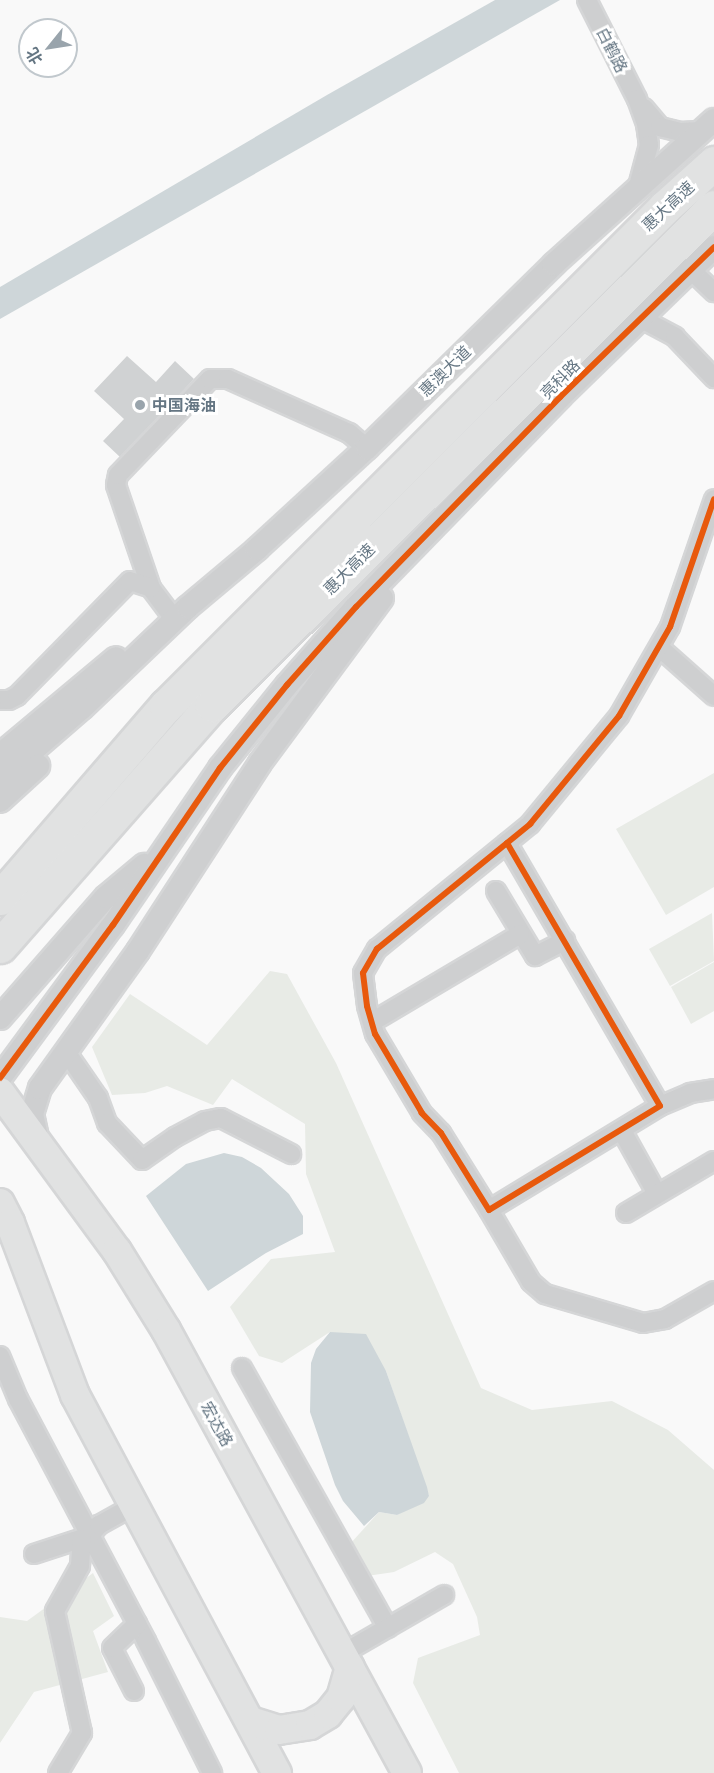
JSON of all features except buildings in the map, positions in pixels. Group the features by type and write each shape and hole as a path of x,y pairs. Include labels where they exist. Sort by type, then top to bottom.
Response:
{"highway":[{"name":"惠大高速","path":"0,898 166,706 665,207 714,163"},
{"name":"惠大高速","path":"0,946 212,705 714,207"}],"main road":[{"name":"宏达路","path":"0,1092 117,1251 166,1330 407,1773"},
{"path":"3,1211 75,1395 277,1773"},
{"path":"250,1720 279,1730 310,1725 328,1714 341,1698 346,1660"}],"street":[{"name":"白鹤路","path":"587,0 637,99"},
{"path":"637,99 660,127 680,132 708,126"},
{"path":"637,99 646,124 649,144 637,190"},
{"name":"惠澳大道","path":"175,620 257,549 367,448 554,264 708,126"},
{"name":"亮科路","path":"429,534 639,318 689,268 714,247"},
{"path":"689,268 714,292"},
{"path":"639,318 675,337 714,378"},
{"path":"175,620 151,588 116,485 118,475 210,380 228,380 238,384 349,433 367,448"},
{"path":"714,499 670,627 619,716 530,824 377,949 363,973 375,1034 422,1113 441,1133 531,1282 545,1294 643,1323 665,1319 714,1291"},
{"path":"0,1078 113,925 220,768 287,685 356,607 429,534"},
{"path":"43,1152 34,1134 34,1105 40,1088 138,951 260,763 429,534"},
{"path":"0,700 9,700 17,696 130,581 151,588"},
{"path":"0,779 82,708 175,620"},
{"path":"0,755 109,663 156,627 175,620"},
{"path":"0,801 137,677 169,637 175,620"},
{"path":"660,648 714,696"},
{"path":"507,843 660,1106"},
{"path":"0,1018 106,897 164,849"},
{"path":"496,891 534,957 565,940"},
{"path":"372,1022 520,933"},
{"path":"67,1053 98,1098 107,1123 142,1160 175,1137 205,1121 221,1118 291,1154"},
{"path":"489,1210 660,1106 690,1093 714,1089"},
{"path":"622,1131 657,1194"},
{"path":"626,1213 714,1161"},
{"path":"0,1356 18,1399 86,1537 137,1624 212,1773"},
{"path":"242,1368 388,1628"},
{"path":"34,1554 86,1537 99,1525 135,1505"},
{"path":"58,1773 82,1733 55,1611 80,1566 86,1537"},
{"path":"346,1660 388,1628 444,1595"},
{"path":"134,1690 112,1648 137,1624"}],"shaded area":[{"path":"495,0 560,0 0,319 0,287 327,95"},
{"path":"714,773 714,887 666,915 616,829"},
{"path":"712,913 714,961 670,986 649,949"},
{"path":"714,962 714,1011 691,1024 671,987"},
{"path":"270,971 287,974 336,1063 481,1388 532,1410 612,1401 668,1430 714,1470 714,1773 459,1773 413,1683 418,1658 480,1635 477,1617 453,1564 435,1552 394,1572 367,1576 350,1544 379,1512 397,1515 429,1496 386,1371 330,1332 282,1363 259,1356 230,1307 271,1259 335,1252 306,1174 305,1124 232,1079 213,1105 167,1086 145,1093 112,1095 92,1047 130,994 207,1045"},
{"path":"224,1153 242,1157 261,1168 289,1194 303,1216 303,1234 266,1253 208,1291 146,1196 186,1164"},
{"path":"330,1332 366,1334 386,1371 429,1496 424,1503 397,1515 379,1512 364,1526 343,1501 335,1485 310,1412 311,1363 316,1349"},
{"path":"93,1573 114,1616 93,1631 108,1672 34,1692 0,1743 0,1617 27,1621"}],"cycle path":[{"path":"0,1078 113,925 220,768 287,685 356,607 560,397 714,247"},
{"path":"507,843 660,1106 489,1210 441,1133 422,1113 375,1034 367,1006 363,973 377,949 530,824 619,716 670,627 714,499"}],"place":[{"name":"中国海油","path":"140,405"}]}
